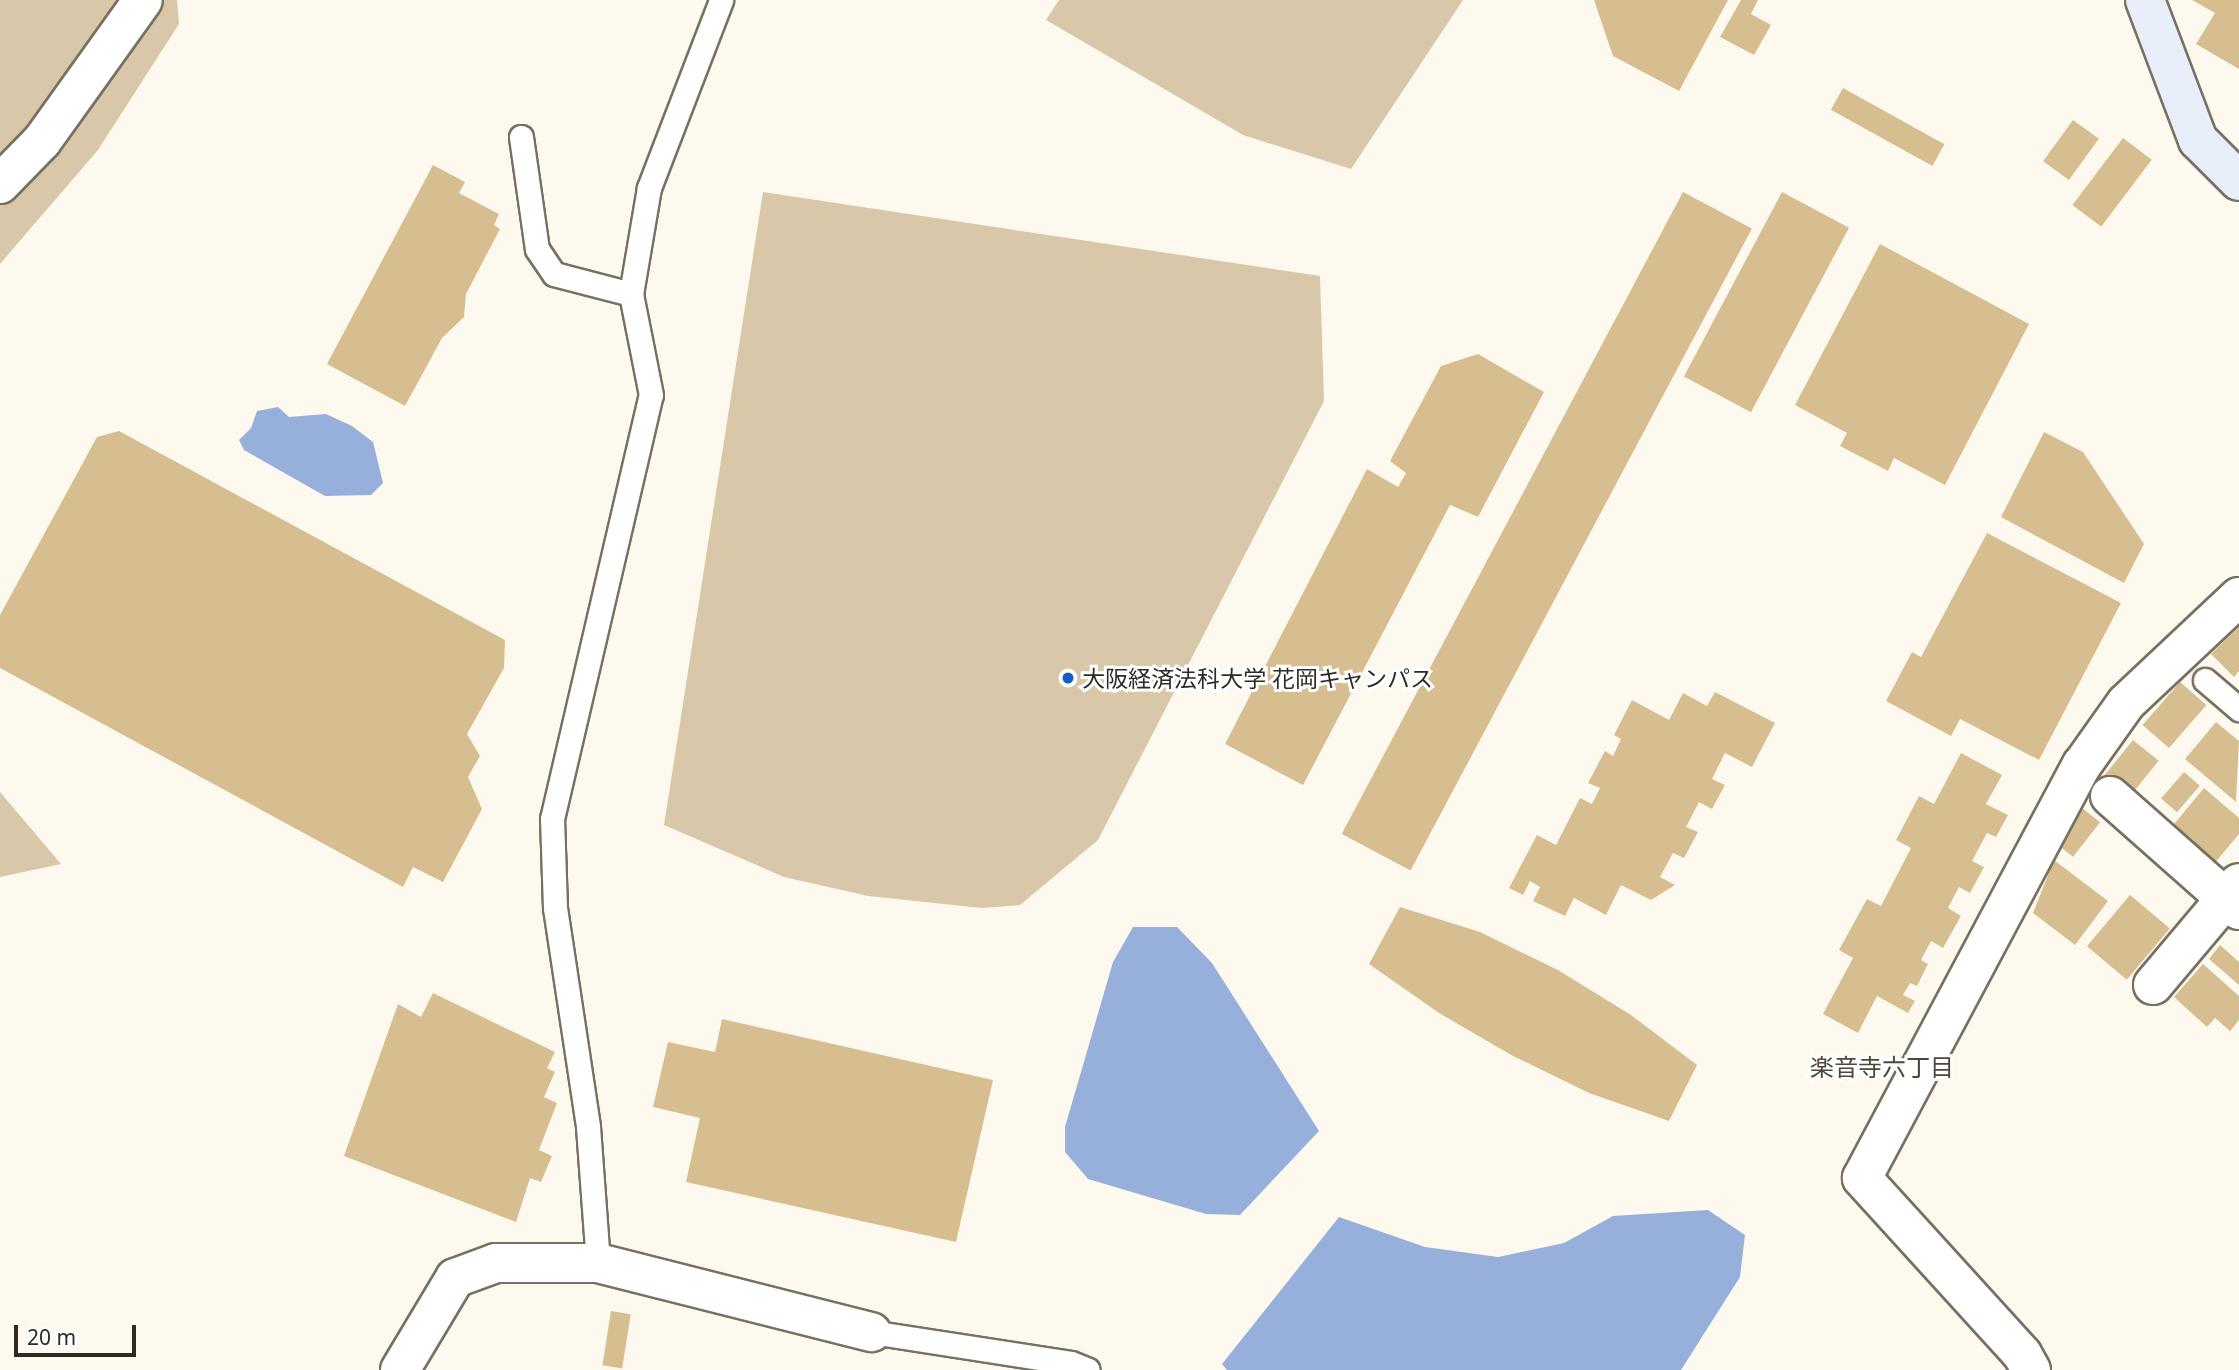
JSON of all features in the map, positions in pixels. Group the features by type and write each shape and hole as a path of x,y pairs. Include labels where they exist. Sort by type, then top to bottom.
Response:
{"street":[{"path":"0,184 42,141 143,0"},
{"path":"2145,0 2198,140 2239,181"},
{"path":"2031,1370 2022,1353 1863,1178 2082,765 2126,703 2239,597"},
{"path":"2110,796 2235,897 2153,985"},
{"path":"400,1370 455,1278 496,1263 598,1263 871,1332"}],"lane":[{"path":"598,1263 587,1126 555,908 552,819 651,395 631,294 649,188 721,0"},
{"path":"522,137 537,249 554,274 631,294"},
{"path":"2205,680 2239,709"},
{"path":"871,1332 1071,1363 1088,1370"}],"shaded area":[{"path":"0,0 177,0 179,24 98,150 0,264"},
{"path":"1059,0 1463,0 1351,169 1243,135 1046,20"},
{"path":"763,192 1320,276 1324,401 1098,840 1020,905 982,908 868,896 784,877 664,825"},
{"path":"0,792 61,864 0,877"}],"water":[{"path":"278,407 289,417 326,414 352,426 373,442 383,483 371,495 325,496 244,450 239,440 251,428 257,411"},
{"path":"1133,927 1177,927 1212,963 1319,1131 1240,1215 1206,1214 1088,1179 1065,1152 1065,1127 1113,962"},
{"path":"1708,1210 1745,1235 1740,1277 1681,1370 1227,1370 1222,1364 1339,1217 1425,1247 1498,1257 1564,1243 1613,1216"}],"building":[{"path":"1594,0 1728,0 1679,91 1613,56"},
{"path":"1741,0 1758,0 1751,14 1771,25 1754,55 1720,37"},
{"path":"2192,0 2239,0 2239,69 2196,44 2215,13"},
{"path":"1843,88 1944,144 1932,166 1831,110"},
{"path":"2073,120 2099,139 2069,180 2043,161"},
{"path":"2123,138 2152,160 2101,227 2072,205"},
{"path":"433,165 465,182 459,193 499,214 494,225 500,229 466,294 464,317 442,338 405,406 327,364"},
{"path":"1683,192 1752,229 1411,871 1342,834"},
{"path":"1782,192 1849,228 1751,412 1684,377"},
{"path":"1880,244 2029,324 1945,485 1894,458 1888,471 1840,446 1847,433 1795,405"},
{"path":"1478,354 1544,392 1478,517 1450,505 1303,785 1225,744 1367,469 1398,487 1406,473 1390,461 1441,366"},
{"path":"119,431 505,640 504,668 467,734 480,756 468,777 482,809 443,882 413,867 403,887 0,668 0,615 97,437"},
{"path":"2044,432 2083,452 2144,544 2124,583 2001,517"},
{"path":"1987,533 2121,603 2039,760 1960,719 1951,736 1886,701 1912,652 1921,657"},
{"path":"2239,627 2239,671 2234,677 2211,654"},
{"path":"2180,682 2206,705 2169,748 2143,725"},
{"path":"1715,692 1775,723 1752,767 1725,753 1712,779 1725,785 1712,809 1699,802 1686,827 1698,832 1684,858 1673,853 1660,877 1675,885 1651,900 1621,885 1606,915 1574,898 1565,916 1533,901 1540,887 1530,881 1523,895 1509,888 1537,835 1556,845 1580,798 1592,804 1600,788 1588,783 1605,751 1613,756 1621,739 1614,735 1632,700 1669,720 1683,693 1707,706"},
{"path":"2216,722 2239,741 2236,802 2185,759"},
{"path":"2133,740 2159,761 2130,797 2104,776"},
{"path":"1961,753 2002,775 1986,804 2008,815 1996,837 1987,833 1972,861 1984,867 1970,893 1959,887 1948,908 1961,916 1943,948 1931,941 1921,960 1928,964 1917,986 1910,983 1903,995 1915,1001 1908,1013 1877,996 1858,1033 1823,1014 1853,958 1839,950 1867,899 1881,906 1911,848 1896,840 1919,796 1934,804"},
{"path":"2184,772 2200,786 2177,812 2161,798"},
{"path":"2204,788 2239,818 2239,834 2209,870 2165,835"},
{"path":"2082,808 2100,822 2073,857 2055,843"},
{"path":"2054,860 2108,901 2075,945 2033,913"},
{"path":"2130,895 2170,928 2127,980 2087,946"},
{"path":"1400,907 1480,932 1558,970 1631,1015 1697,1065 1669,1121 1589,1093 1513,1056 1439,1013 1369,964"},
{"path":"2220,945 2239,962 2239,985 2209,959"},
{"path":"2203,964 2239,996 2239,1020 2230,1031 2215,1018 2207,1027 2174,997"},
{"path":"433,993 555,1052 547,1068 555,1072 544,1097 557,1103 539,1150 552,1156 541,1182 530,1178 516,1222 344,1156 398,1004 421,1017"},
{"path":"722,1019 993,1080 956,1242 686,1182 700,1118 653,1107 668,1042 715,1052"},
{"path":"611,1311 631,1314 622,1368 602,1365"}],"place":[{"name":"大阪経済法科大学 花岡キャンパス","path":"1068,678"}],"district":[{"name":"楽音寺六丁目","path":"1882,1067"}]}
